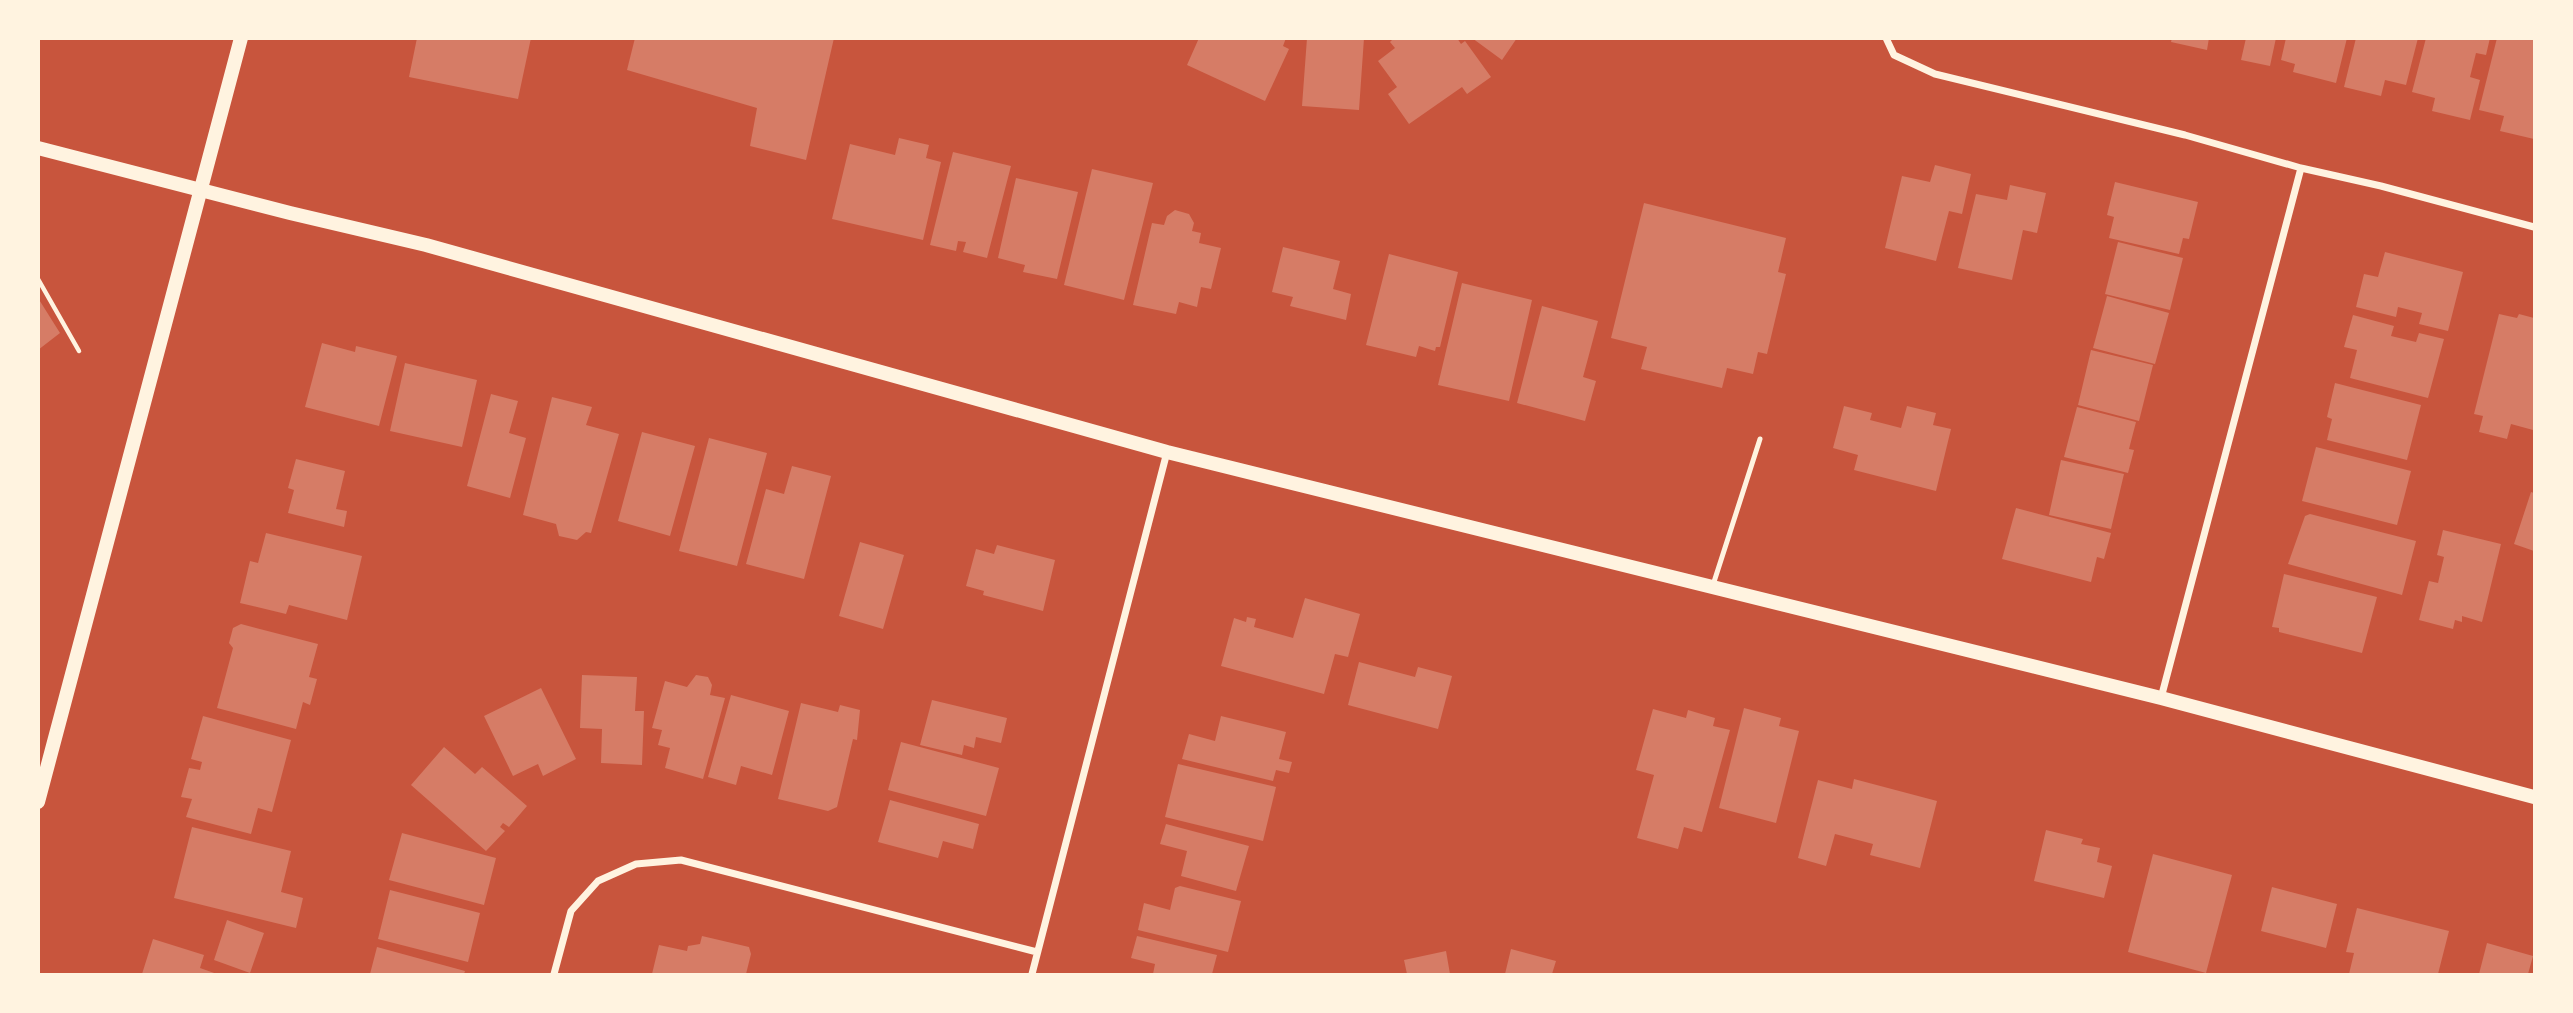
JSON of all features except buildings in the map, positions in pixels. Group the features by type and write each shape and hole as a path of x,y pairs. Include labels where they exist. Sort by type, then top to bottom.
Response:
{"main road":[{"path":"38,802 241,38"},
{"path":"38,148 426,245 1167,452 2161,698 2535,797"}],"street":[{"path":"1886,38 1894,55 1935,74 2185,135 2301,168 2381,186 2535,227"},
{"path":"2161,698 2301,168"},
{"path":"1032,975 1167,452"},
{"path":"554,975 571,911 598,881 636,864 681,860 1037,952"}],"lane":[{"path":"1712,587 1760,439"}],"path":[{"path":"38,279 79,351"}]}
